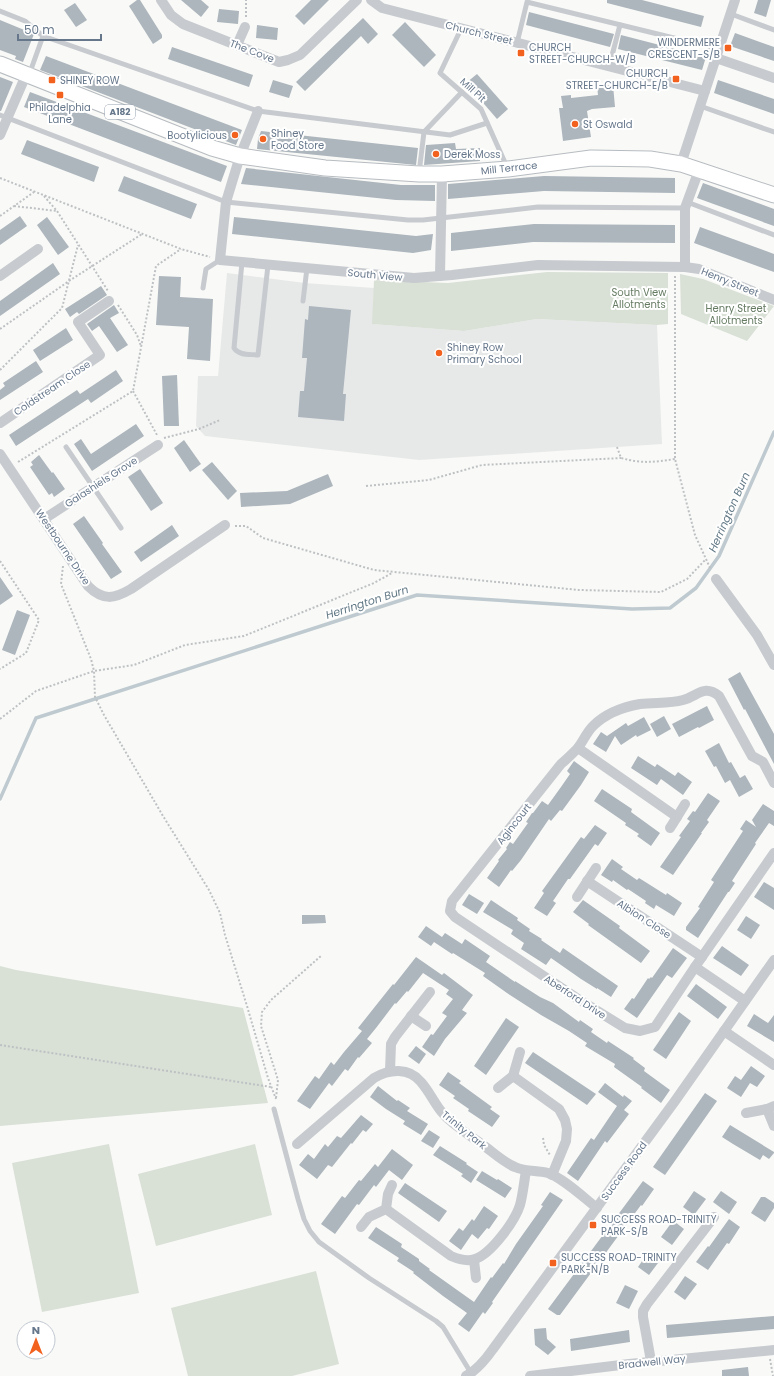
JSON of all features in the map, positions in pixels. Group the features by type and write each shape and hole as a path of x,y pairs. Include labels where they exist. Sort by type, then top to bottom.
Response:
{"main road":[{"name":"A182","path":"0,64 212,148 240,156"},
{"name":"Mill Terrace","path":"240,156 325,168 419,174 442,174 508,169 591,158 650,159 681,164 774,195"}],"street":[{"name":"The Cove","path":"161,0 171,15 183,24 278,62 300,55 357,0"},
{"name":"Church Street","path":"371,0 382,8 705,91"},
{"path":"681,164 736,0"},
{"path":"237,45 245,28"},
{"path":"718,54 774,78"},
{"path":"0,135 4,116 27,75"},
{"path":"220,260 226,202 240,156 258,111"},
{"path":"680,267 686,205 699,170"},
{"path":"440,276 442,174"},
{"path":"0,276 38,250"},
{"name":"South View","path":"220,260 414,278 538,265 680,267"},
{"name":"Henry Street","path":"680,267 699,269 774,300"},
{"name":"Coldstream Close","path":"0,424 100,355 78,322 111,299"},
{"name":"Galashiels Grove","path":"44,519 158,445"},
{"name":"Westbourne Drive","path":"0,454 88,586 95,593 104,597 113,597 131,589 225,526"},
{"path":"716,579 757,635 774,665"},
{"name":"Agincourt","path":"452,901 562,764 578,748 592,727 602,718 626,707 641,704 666,703 682,700 707,690 713,691 719,696 752,756 762,762 774,783"},
{"path":"578,748 677,817"},
{"path":"670,828 685,804"},
{"name":"Aberford Drive","path":"452,901 450,911 455,917 578,999 625,1028 640,1031 655,1027 702,957 770,867 774,853"},
{"path":"577,897 596,868"},
{"name":"Albion Close","path":"587,882 702,957"},
{"name":"Success Road","path":"469,1375 484,1362 493,1350 597,1208 774,960"},
{"path":"696,967 745,1001"},
{"path":"297,1144 374,1078 382,1073 390,1071 391,1044 430,992"},
{"path":"411,1016 426,1026"},
{"path":"724,1031 774,1065"},
{"path":"498,1088 513,1076 520,1052"},
{"name":"Trinity Park","path":"390,1071 399,1071 415,1077 421,1082 436,1106 451,1122 504,1161 526,1171 546,1172 552,1175 597,1208"},
{"path":"513,1076 559,1109 565,1120 567,1129 566,1141 552,1175"},
{"path":"746,1112 771,1107 774,1126"},
{"path":"386,1209 451,1256 462,1260 474,1260 486,1254 494,1246 514,1218 520,1206 526,1171"},
{"path":"386,1209 388,1194 392,1185"},
{"path":"361,1228 369,1217 386,1209"},
{"path":"651,1362 643,1317 647,1304 714,1218"},
{"path":"474,1260 476,1278"},
{"name":"Bradwell Way","path":"530,1376 772,1350"}],"lane":[{"path":"517,43 527,2 620,25 718,54"},
{"path":"0,11 25,21 43,36 258,111 450,135 487,123"},
{"path":"731,14 774,30"},
{"path":"609,67 620,25"},
{"name":"Mill Pit","path":"461,29 440,73 481,109 508,169"},
{"path":"27,75 43,36"},
{"path":"419,174 424,132 462,92"},
{"path":"700,106 774,132"},
{"path":"4,116 226,202 408,220 423,220 538,207 686,205 774,235"},
{"path":"203,288 206,269 220,260"},
{"path":"242,262 234,348 240,353 258,355 268,265"},
{"path":"304,300 307,268"},
{"path":"66,447 122,528"},
{"path":"274,1109 298,1199 304,1219 310,1231 319,1242 369,1278 436,1321 443,1328 469,1375"}],"path":[{"path":"245,28 246,0"},
{"path":"0,178 181,249 220,260"},
{"path":"1,215 34,192"},
{"path":"43,195 57,211 111,299 137,335 141,346"},
{"path":"14,206 57,211"},
{"path":"0,329 92,266 142,234"},
{"path":"0,370 62,308 78,245"},
{"path":"181,249 156,266 133,391 159,439 199,429 220,420"},
{"path":"680,267 675,458 695,535 709,566"},
{"path":"9,468 133,391"},
{"path":"617,447 621,458"},
{"path":"366,486 428,480 482,465 621,458 636,462 656,462 675,458"},
{"path":"225,526 246,526 263,538 374,570 578,590 661,592 688,579 706,560"},
{"path":"66,552 61,584 94,672 96,697 104,716 209,890 220,913 225,935 276,1099"},
{"path":"0,561 39,620 26,653 0,669"},
{"path":"0,719 36,691 94,672 134,665 185,645 244,636 374,583 393,572"},
{"path":"274,1109 278,1080 261,1026 262,1012 271,1000 322,955"},
{"path":"0,1045 272,1087"},
{"path":"543,1138 544,1145 550,1154 559,1160"},
{"path":"772,1350 773,1376"}],"shaded area":[{"name":"Shiney Row Primary School","path":"227,273 305,283 374,288 373,324 464,331 537,319 657,325 662,444 419,460 205,436 196,426 198,376 218,376"}],"green space":[{"name":"South View Allotments","path":"547,272 668,273 668,324 657,325 537,319 464,331 372,324 374,280 448,283"},
{"name":"Henry Street Allotments","path":"680,274 703,279 774,306 747,341 681,314"},
{"path":"0,966 16,970 243,1008 268,1103 0,1126"},
{"path":"109,1144 139,1293 42,1312 12,1163"},
{"path":"255,1144 272,1215 156,1246 138,1174"},
{"path":"316,1271 339,1364 292,1376 188,1376 171,1308"}],"building":[{"path":"137,0 140,0 162,35 162,38 153,44 129,6"},
{"path":"181,0 201,0 209,7 201,17"},
{"path":"311,0 329,0 304,25 295,16"},
{"path":"607,0 642,0 704,16 701,27 607,3"},
{"path":"758,0 771,0 766,17 754,13"},
{"path":"75,3 87,20 76,27 64,10"},
{"path":"219,9 239,11 238,24 217,22"},
{"path":"529,12 614,34 610,47 526,25"},
{"path":"363,18 378,34 368,44 361,36 305,91 296,82"},
{"path":"0,20 34,34 23,62 15,59 16,56 0,50"},
{"path":"405,22 436,55 424,67 392,35"},
{"path":"257,25 278,28 277,40 256,38"},
{"path":"735,33 774,47 774,61 730,46"},
{"path":"621,35 706,57 702,70 618,49"},
{"path":"172,47 253,75 249,87 168,59"},
{"path":"46,56 242,130 236,145 40,70"},
{"path":"477,74 508,109 497,119 466,83"},
{"path":"0,77 13,82 1,111 0,111"},
{"path":"273,80 293,86 289,98 269,92"},
{"path":"718,80 774,99 774,114 714,93"},
{"name":"St Oswald","path":"613,85 615,107 592,109 587,111 591,137 563,141 559,108 563,108 561,96 571,95 571,98 598,95 597,86"},
{"path":"30,92 227,166 221,182 24,107"},
{"path":"261,131 418,148 416,165 257,149"},
{"path":"27,140 99,167 94,182 21,154"},
{"path":"455,143 456,149 480,148 480,161 424,165 426,145"},
{"path":"246,168 401,185 435,185 435,201 396,200 241,184"},
{"path":"124,176 197,204 191,219 118,191"},
{"path":"544,176 675,178 675,193 544,191 448,199 448,184"},
{"path":"703,183 774,209 774,226 697,198"},
{"path":"20,216 27,226 0,245 0,230"},
{"path":"47,217 69,247 58,255 37,225"},
{"path":"234,217 416,236 433,234 431,250 413,253 232,234"},
{"path":"534,224 675,225 675,243 533,242 451,251 451,233"},
{"path":"700,227 774,254 774,272 694,243"},
{"path":"53,263 60,274 0,316 0,301"},
{"path":"159,276 181,277 180,297 213,299 210,361 187,359 189,327 156,325"},
{"path":"101,286 107,295 79,314 77,312 70,317 65,309"},
{"path":"114,305 119,313 110,318 128,345 117,352 99,326 92,331 87,324"},
{"path":"309,306 351,310 343,394 346,394 344,421 298,417 300,391 304,391 307,358 302,358 305,319 308,320"},
{"path":"66,328 73,340 40,361 33,350"},
{"path":"36,361 43,372 0,400 0,390 5,386 3,383"},
{"path":"116,370 123,381 91,403 88,399 16,446 9,435 77,390 80,394"},
{"path":"177,375 179,426 164,426 162,376"},
{"path":"136,424 144,436 92,471 74,444 81,439 91,454"},
{"path":"184,440 201,464 190,472 174,448"},
{"path":"39,455 65,489 54,497 52,493 49,495 30,467 33,465 31,462"},
{"path":"212,462 237,491 228,500 202,470"},
{"path":"140,469 163,503 151,511 128,477"},
{"path":"328,474 333,486 290,504 241,507 240,493 287,491"},
{"path":"84,516 122,572 111,579 73,524"},
{"path":"172,525 179,536 141,562 134,552"},
{"path":"0,577 13,596 0,605"},
{"path":"17,610 30,615 15,655 2,650"},
{"path":"740,672 774,734 774,764 728,679"},
{"path":"707,706 714,720 679,737 672,724"},
{"path":"664,716 671,729 657,737 650,724"},
{"path":"644,717 651,730 637,737 636,735 621,745 615,736 606,752 593,744 601,732 607,736 626,723 628,726"},
{"path":"719,743 729,763 731,762 740,778 745,775 753,789 739,797 730,780 725,783 716,766 714,767 705,751"},
{"path":"638,756 655,767 657,764 675,776 678,772 692,782 683,795 661,779 657,785 631,768"},
{"path":"574,761 589,772 562,811 560,810 551,821 549,819 521,860 512,871 511,870 499,887 487,878 507,849 506,848 510,842 513,844 528,823 526,822 532,813 542,801 548,805 570,774 567,771"},
{"path":"602,789 632,809 631,812 660,833 651,846 637,836 639,834 625,825 626,823 594,801"},
{"path":"708,793 720,801 707,820 709,822 673,875 660,867 681,837 679,836 690,821 687,819 693,811 695,812"},
{"path":"763,804 774,811 774,826 769,823 755,843 756,844 732,881 735,883 698,938 686,930 686,927 700,908 698,907 714,882 711,880 743,831 740,829 746,820 756,827 752,820"},
{"path":"595,825 607,833 598,846 595,844 570,879 568,879 553,901 556,903 547,916 534,908 544,893 542,891 581,837 584,839"},
{"path":"612,859 623,867 621,869 637,880 639,878 682,903 674,916 656,905 654,909 645,903 646,901 628,889 627,890 613,880 612,882 601,875"},
{"path":"764,882 774,888 774,910 754,897"},
{"path":"469,894 484,903 477,914 462,905"},
{"path":"491,900 518,918 517,920 530,929 529,931 560,953 563,948 618,986 611,997 581,979 551,958 546,965 521,949 524,943 511,934 513,930 483,912"},
{"path":"583,900 620,926 619,928 650,951 641,963 588,925 589,924 573,912"},
{"path":"302,915 325,915 326,923 302,924"},
{"path":"746,916 760,925 751,939 737,930"},
{"path":"426,926 442,937 445,933 462,944 465,939 490,956 486,962 515,982 553,1003 579,1022 580,1020 593,1029 591,1032 634,1058 633,1059 645,1068 644,1071 670,1090 661,1103 614,1067 615,1064 585,1046 587,1043 507,993 483,976 485,973 434,942 431,946 418,937"},
{"path":"722,946 749,965 741,976 713,958"},
{"path":"673,948 687,958 672,978 667,975 637,1018 624,1009 632,998 634,999 648,978 652,978"},
{"path":"416,957 442,975 444,973 473,995 462,1010 467,1013 445,1039 434,1056 422,1047 447,1016 442,1013 453,999 446,994 449,990 423,973 408,992 407,991 396,1004 395,1003 367,1039 372,1043 359,1058 358,1057 348,1071 345,1069 332,1086 329,1083 310,1109 297,1101 315,1076 319,1079 331,1062 334,1065 362,1031 358,1028"},
{"path":"696,984 727,1007 718,1019 687,996"},
{"path":"679,1012 691,1021 666,1059 653,1050"},
{"path":"754,1014 768,1023 774,1015 774,1042 747,1026"},
{"path":"506,1018 519,1027 486,1075 474,1066"},
{"path":"416,1046 426,1054 419,1064 408,1056"},
{"path":"533,1052 596,1094 587,1105 525,1063"},
{"path":"751,1066 765,1076 757,1087 750,1083 741,1097 727,1088 735,1076 741,1080"},
{"path":"448,1072 461,1081 459,1083 492,1107 490,1109 500,1116 492,1127 468,1111 469,1109 453,1098 455,1096 439,1085"},
{"path":"605,1083 623,1097 624,1095 632,1101 624,1110 629,1114 607,1143 605,1141 578,1181 567,1173 591,1138 594,1140 617,1106 598,1092"},
{"path":"378,1086 397,1101 398,1100 410,1108 407,1111 428,1124 421,1135 403,1124 405,1121 370,1097"},
{"path":"705,1093 717,1101 665,1175 653,1167"},
{"path":"361,1115 373,1124 366,1132 363,1130 332,1167 328,1165 317,1179 299,1165 308,1154 314,1159 325,1144 328,1147 337,1136 341,1138"},
{"path":"730,1125 774,1153 769,1159 763,1155 760,1160 722,1137"},
{"path":"429,1130 440,1137 433,1148 421,1141"},
{"path":"440,1146 467,1163 466,1164 478,1172 471,1183 461,1176 463,1174 433,1155"},
{"path":"392,1149 413,1165 402,1180 389,1170 376,1187 374,1185 359,1205 357,1204 335,1234 321,1224 342,1196 345,1198 359,1180 361,1181 375,1164 378,1167"},
{"path":"482,1171 512,1188 505,1198 476,1180"},
{"path":"643,1181 654,1189 642,1206 641,1205 560,1315 557,1315 548,1309"},
{"path":"405,1183 447,1211 439,1222 398,1193"},
{"path":"694,1191 706,1199 694,1215 683,1207"},
{"path":"721,1191 737,1202 729,1214 713,1202"},
{"path":"550,1192 563,1200 492,1302 493,1303 485,1314 483,1312 469,1332 458,1324 467,1313 413,1273 414,1272 397,1261 399,1258 368,1238 376,1227 402,1244 401,1247 419,1259 419,1261 430,1269 429,1270 474,1302 491,1277 492,1278 503,1263 504,1264 516,1244 543,1206 541,1205"},
{"path":"761,1197 765,1197 774,1203 774,1208 765,1222 751,1213"},
{"path":"484,1206 498,1216 489,1229 487,1228 478,1239 472,1234 461,1250 449,1241 459,1228 463,1231 472,1219 474,1221"},
{"path":"729,1219 740,1227 729,1244 727,1243 708,1270 696,1262"},
{"path":"672,1222 675,1222 684,1229 672,1245 661,1237"},
{"path":"649,1251 661,1259 649,1275 638,1267"},
{"path":"685,1276 697,1284 685,1300 674,1292"},
{"path":"625,1285 638,1291 629,1309 616,1303"},
{"path":"774,1316 774,1329 667,1338 666,1325"},
{"path":"546,1328 547,1339 556,1347 548,1355 535,1345 534,1329"},
{"path":"629,1330 630,1342 571,1351 570,1339"},
{"path":"748,1367 749,1376 722,1376 722,1370"}],"waterway":[{"name":"Herrington Burn","path":"0,799 36,718 417,595 632,609 670,608 696,588 719,556 774,432"}],"place":[{"name":"WINDERMERE CRESCENT-S/B","path":"728,48"},
{"name":"CHURCH STREET-CHURCH-W/B","path":"521,53"},
{"name":"CHURCH STREET-CHURCH-E/B","path":"676,79"},
{"name":"SHINEY ROW","path":"52,80"},
{"name":"Philadelphia Lane","path":"60,95"},
{"name":"St Oswald","path":"575,124"},
{"name":"Bootylicious","path":"235,135"},
{"name":"Shiney Food Store","path":"263,139"},
{"name":"Derek Moss","path":"436,154"},
{"name":"Shiney Row Primary School","path":"439,353"},
{"name":"SUCCESS ROAD-TRINITY PARK-S/B","path":"593,1225"},
{"name":"SUCCESS ROAD-TRINITY PARK-N/B","path":"553,1263"}]}
